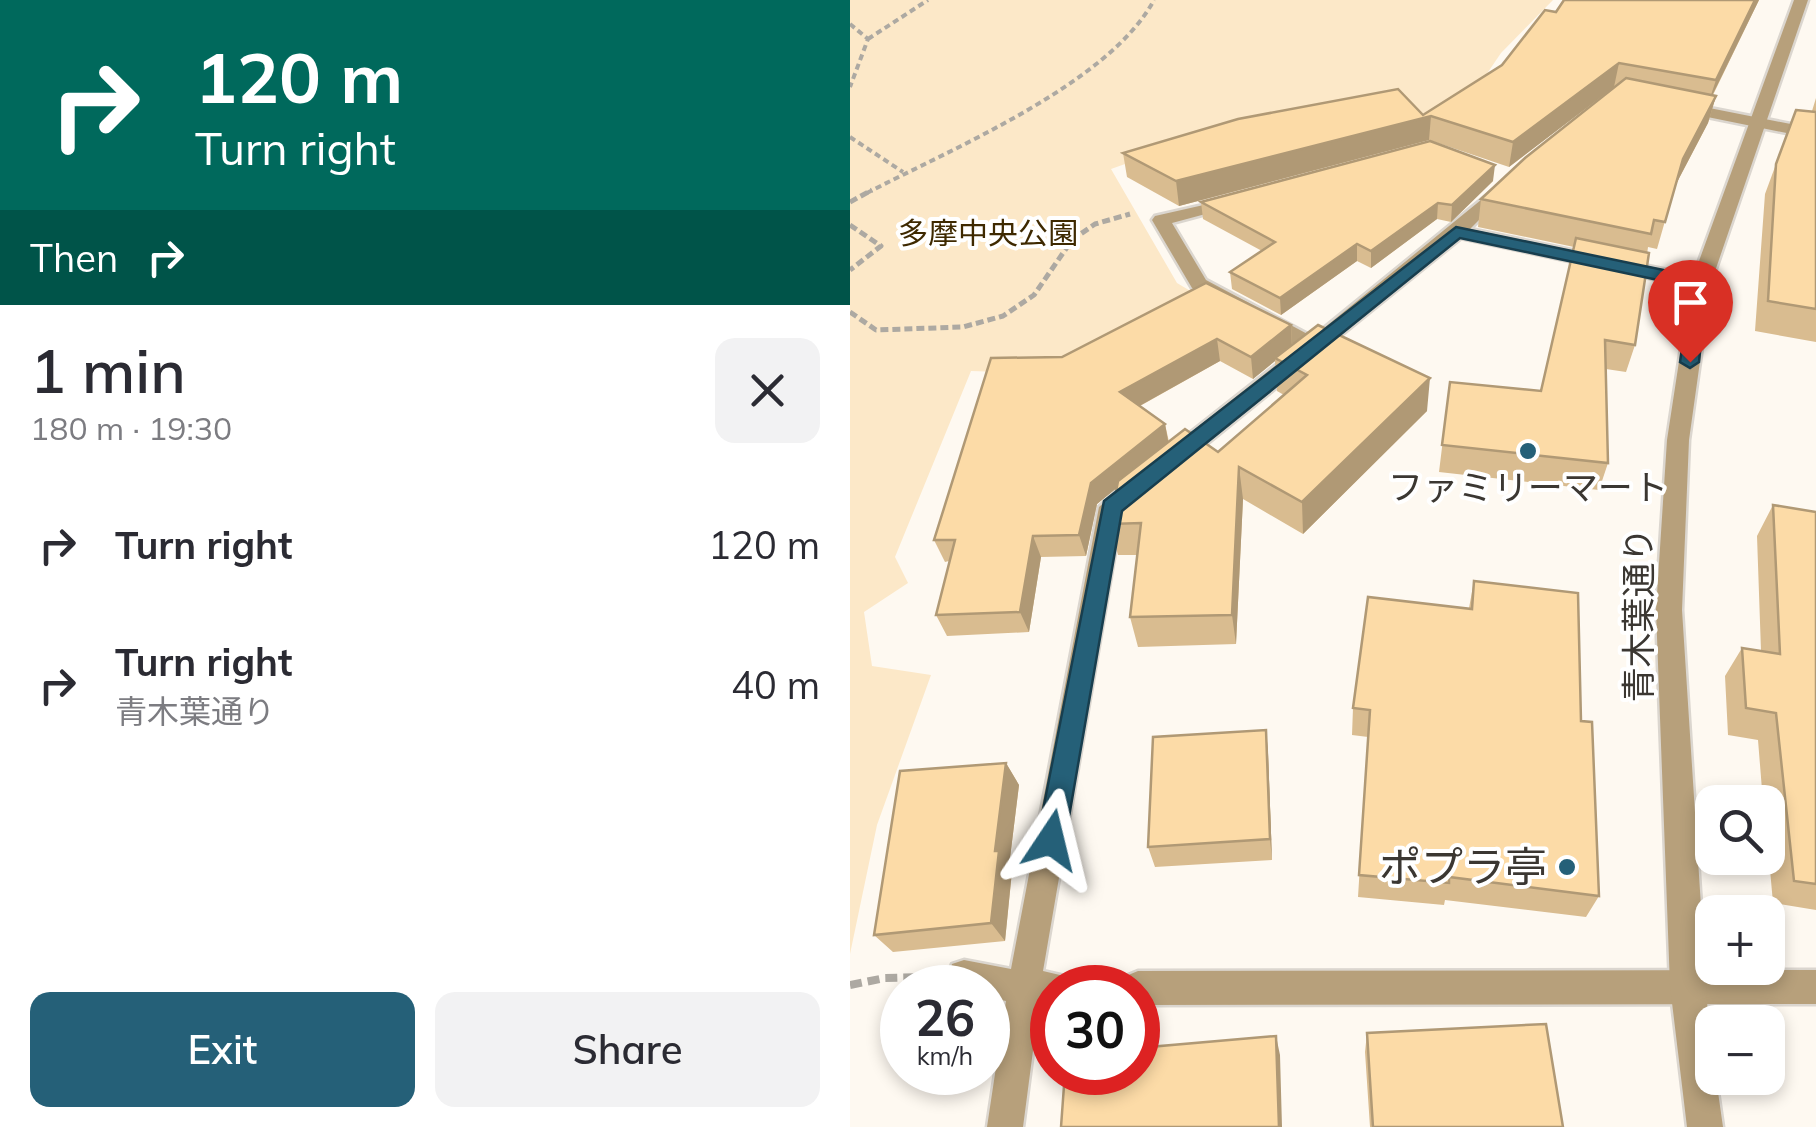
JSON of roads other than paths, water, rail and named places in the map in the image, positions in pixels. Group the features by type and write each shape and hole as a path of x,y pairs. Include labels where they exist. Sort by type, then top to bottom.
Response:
{"street":[{"name":"青木葉通り","path":"1705,1127 1687,986 1669,610 1678,440 1701,283 1801,0"},
{"path":"1651,102 1816,134"},
{"path":"1042,965 1112,507 1456,232 1511,172"},
{"path":"1257,195 1161,220 1200,284 1314,346"},
{"path":"1456,232 1701,283"},
{"path":"1160,988 1816,987"},
{"path":"1004,1127 1030,1021"}],"place":[{"name":"ファミリーマート","path":"1528,451"},
{"name":"ポプラ亭","path":"1567,867"}],"park label":[{"name":"多摩中央公園","path":"988,234"}]}
